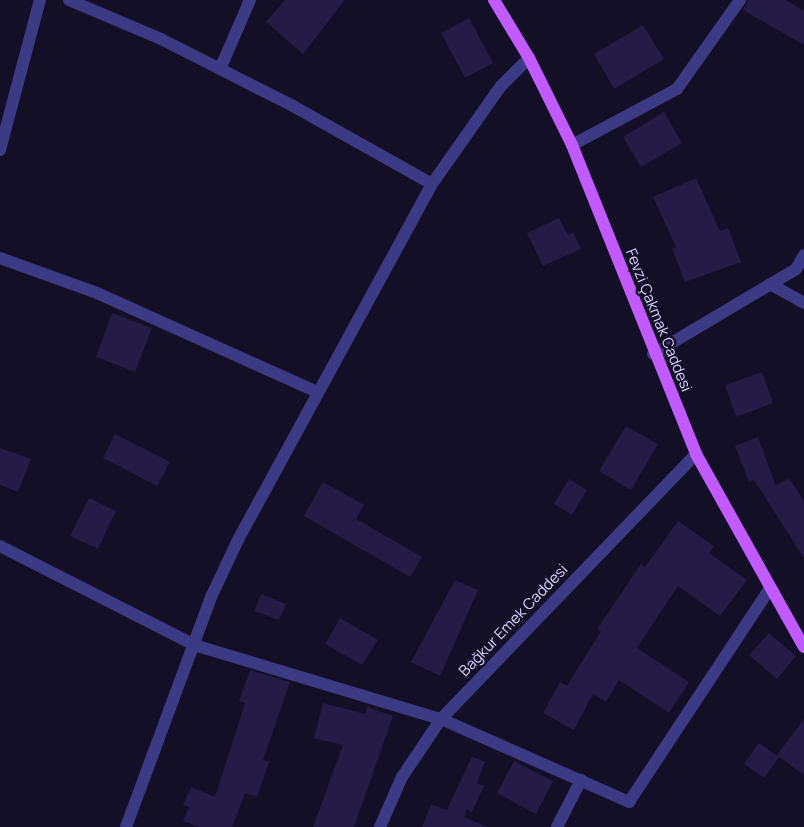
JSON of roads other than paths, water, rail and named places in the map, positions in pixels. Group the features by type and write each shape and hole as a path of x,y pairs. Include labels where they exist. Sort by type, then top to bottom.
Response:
{"main road":[{"name":"Fevzi Çakmak Caddesi","path":"494,0 529,58 572,145 654,354 696,454 769,590 804,647"}],"street":[{"path":"0,150 40,0"},
{"path":"69,0 220,69 432,184"},
{"path":"220,69 250,0"},
{"path":"572,145 677,89 740,0"},
{"path":"126,827 216,586 317,392 432,184 501,86 529,58"},
{"path":"654,354 796,269 804,255"},
{"path":"0,258 97,293 317,392"},
{"path":"770,284 804,303"},
{"name":"Bağkur Emek Caddesi","path":"380,827 402,777 441,719 696,454"},
{"path":"0,546 194,645 441,719 629,802 769,590"},
{"path":"558,827 581,780"}]}
